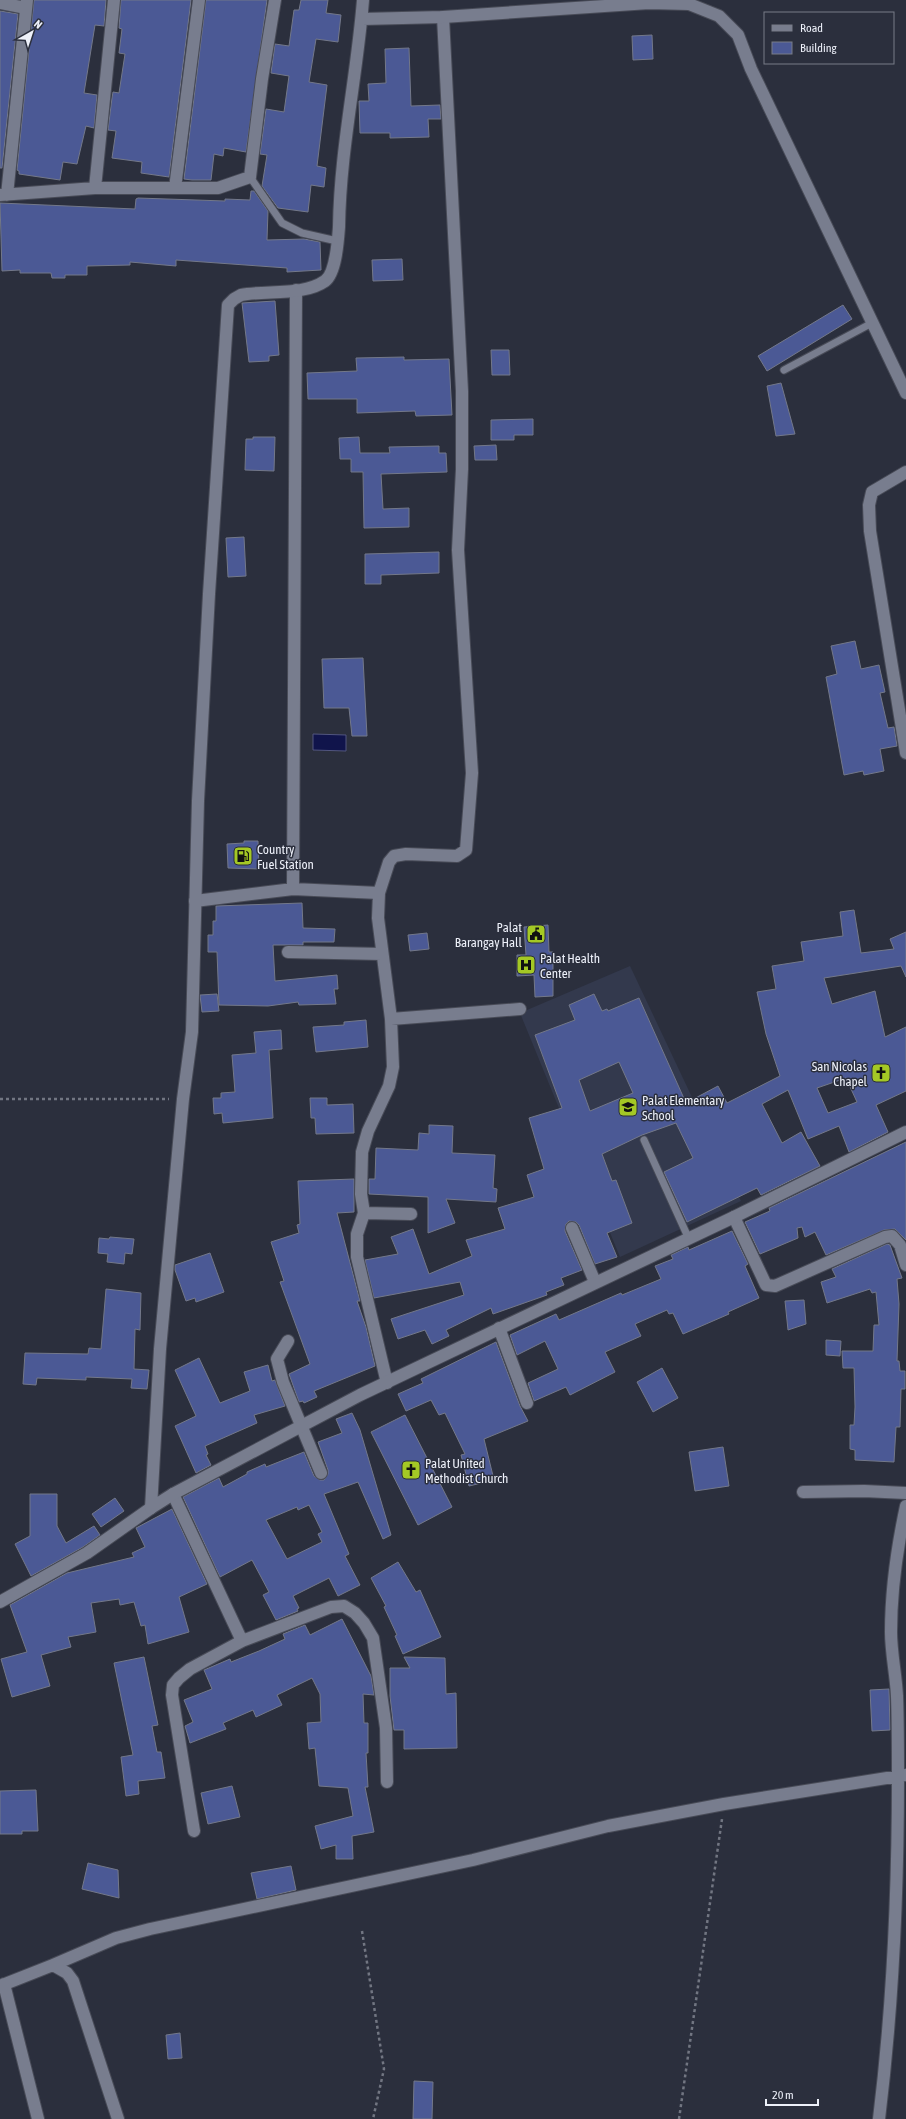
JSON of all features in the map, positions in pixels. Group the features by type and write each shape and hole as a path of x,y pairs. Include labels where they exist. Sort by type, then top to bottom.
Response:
{"street":[{"path":"95,188 114,0"},
{"path":"174,188 199,0"},
{"path":"0,3 26,4 4,195 95,188 218,188 250,177 262,80 275,0"},
{"path":"151,1508 160,1349 183,1099 192,1032 198,801 209,594 228,305 241,295 307,289 326,281 333,270 338,241 342,165 362,19 363,0"},
{"path":"362,19 443,17 648,3 689,4 719,16 738,35 751,70 906,393"},
{"path":"387,1382 356,1257 357,1234 364,1213 360,1175 362,1152 368,1131 389,1086 393,1067 391,1019 378,918 379,893 389,862 394,856 406,854 457,856 466,850 472,773 458,550 462,469 462,391 443,17"},
{"path":"293,889 296,290"},
{"path":"906,472 872,492 869,505 870,531 906,753"},
{"path":"195,901 293,889 379,893"},
{"path":"288,952 382,954"},
{"path":"391,1019 520,1009"},
{"path":"0,1602 87,1552 173,1494 301,1426 387,1382 734,1217 906,1132"},
{"path":"364,1213 411,1214"},
{"path":"734,1217 766,1285 775,1286 885,1237 892,1236 900,1245 906,1265"},
{"path":"572,1228 595,1282"},
{"path":"499,1328 527,1403"},
{"path":"288,1341 277,1360 283,1382 321,1473"},
{"path":"803,1492 864,1491 906,1493"},
{"path":"173,1494 242,1641"},
{"path":"879,2119 888,2044 902,1776 891,1633 893,1582 898,1541 906,1506"},
{"path":"194,1832 172,1695 173,1686 179,1678 190,1669 242,1641 331,1607 344,1606 355,1613 364,1623 373,1638 386,1728 387,1782"},
{"path":"38,2119 2,1985 116,1938 150,1929 473,1860 608,1826 724,1804 902,1776"},
{"path":"52,1965 67,1973 73,1981 118,2119"}],"lane":[{"path":"250,177 282,223 302,234 338,241"},
{"path":"784,370 872,323"},
{"path":"644,1140 688,1238"}],"path":[{"path":"0,1099 183,1099"},
{"path":"679,2119 724,1804"},
{"path":"362,1931 384,2069 373,2119"}],"shaded area":[{"path":"313,734 346,735 346,751 313,750"},
{"name":"Palat Elementary School","path":"630,966 741,1201 620,1257 520,1013"}],"building":[{"path":"34,0 106,0 104,26 95,25 84,93 97,95 94,128 86,126 77,164 63,162 60,180 19,174 19,171 17,170"},
{"path":"121,0 191,0 169,177 141,173 142,162 112,158 116,131 108,130 112,98 113,92 119,93 125,54 119,53 122,29 119,28"},
{"path":"206,0 267,0 246,152 224,148 223,156 214,154 211,180 192,180 184,179"},
{"path":"301,0 328,0 326,13 341,15 338,42 316,39 309,82 327,85 317,166 326,168 324,187 311,185 308,212 278,208 262,186 267,155 260,154 266,109 284,112 289,76 271,73 275,44 289,46 294,10 299,10"},
{"path":"0,11 18,14 2,168 0,168"},
{"path":"652,35 653,59 633,60 632,36"},
{"path":"409,48 411,106 440,105 441,119 428,119 429,137 390,138 390,133 360,133 359,101 369,101 368,84 386,83 385,49"},
{"path":"251,191 254,191 268,211 267,240 304,239 320,242 321,270 287,272 287,268 176,260 176,266 130,262 130,265 87,266 87,275 65,275 65,278 52,278 51,273 20,273 20,270 2,271 0,203 135,209 136,199 138,198 225,201 225,199 250,200"},
{"path":"402,259 403,280 373,281 372,260"},
{"path":"275,301 279,355 269,356 269,361 249,362 242,303"},
{"path":"843,305 852,319 767,371 758,356"},
{"path":"491,350 509,350 510,375 492,375"},
{"path":"404,357 404,360 449,359 452,415 416,416 415,411 357,413 357,399 308,399 307,373 357,371 356,358"},
{"path":"781,383 795,434 776,436 767,386"},
{"path":"533,419 533,435 514,435 514,440 491,440 491,420"},
{"path":"253,437 275,437 274,471 245,470 246,439 253,439"},
{"path":"359,437 360,453 390,453 389,447 439,446 439,453 446,453 447,472 381,474 383,509 409,508 409,527 364,528 363,472 351,472 351,459 340,459 339,438"},
{"path":"496,445 497,460 475,460 474,446"},
{"path":"244,537 246,576 228,577 226,538"},
{"path":"439,552 439,573 381,575 381,584 365,584 365,554"},
{"path":"855,641 861,669 879,665 885,692 880,693 888,728 894,727 897,746 880,749 884,771 864,775 863,771 844,775 826,677 837,674 831,646"},
{"path":"363,658 367,736 352,736 349,708 324,708 322,659"},
{"name":"Country Fuel Station","path":"244,841 258,841 259,869 228,868 227,844 244,843"},
{"path":"302,903 303,928 335,929 334,942 303,942 303,945 273,945 275,981 337,975 338,989 334,989 336,1004 299,1005 298,1002 268,1006 219,1005 217,952 208,952 208,935 213,935 213,921 216,921 216,906"},
{"path":"854,910 861,953 894,949 890,939 906,932 906,977 901,966 824,978 832,1004 875,991 885,1037 906,1027 906,1091 876,1105 888,1132 849,1152 839,1126 808,1139 788,1090 762,1104 782,1143 801,1132 820,1166 761,1195 757,1188 687,1222 664,1172 693,1158 676,1123 642,1135 602,1154 612,1181 616,1180 632,1223 607,1233 617,1257 595,1264 579,1225 576,1222 569,1221 566,1224 565,1231 582,1270 561,1278 564,1285 546,1292 547,1295 493,1314 491,1308 446,1330 449,1336 432,1344 425,1330 398,1339 391,1319 464,1295 460,1282 374,1298 365,1260 398,1254 391,1237 413,1229 429,1274 472,1256 466,1240 505,1229 498,1208 534,1197 527,1175 544,1169 529,1118 562,1108 535,1035 575,1020 569,1005 594,994 602,1011 607,1009 608,1011 639,998 686,1103 718,1086 727,1103 780,1076 766,1034 757,992 776,989 772,966 804,961 801,942 843,936 840,912","holes":["619,1062 633,1093 590,1111 579,1080","846,1078 857,1102 828,1113 817,1088"]},
{"path":"548,925 549,952 553,952 553,996 535,997 534,975 517,976 517,955 526,955 524,927"},
{"path":"427,933 429,949 410,951 408,935"},
{"path":"217,994 219,1011 202,1012 200,995"},
{"path":"366,1020 368,1047 316,1052 313,1027 344,1025 344,1022"},
{"path":"281,1030 282,1049 269,1050 273,1118 223,1123 222,1113 214,1114 213,1098 221,1098 221,1093 235,1092 232,1055 256,1053 254,1032"},
{"path":"310,1098 327,1098 327,1105 353,1104 354,1133 316,1134 315,1118 311,1118"},
{"path":"429,1125 453,1126 452,1153 495,1155 493,1188 497,1189 496,1202 446,1199 455,1223 428,1233 428,1197 369,1194 369,1179 375,1179 376,1148 418,1150 419,1133 429,1134"},
{"path":"906,1142 906,1240 895,1229 884,1230 826,1255 815,1232 805,1237 802,1227 797,1228 798,1238 760,1254 745,1222 770,1211 769,1208"},
{"path":"354,1179 354,1212 337,1213 360,1301 357,1301 366,1327 375,1366 314,1391 317,1397 304,1403 303,1401 299,1402 289,1374 310,1364 280,1282 284,1281 271,1242 299,1233 297,1225 300,1224 298,1181"},
{"path":"732,1231 748,1264 745,1266 759,1298 728,1312 729,1314 683,1334 673,1313 669,1314 667,1310 635,1324 641,1336 605,1352 615,1372 570,1395 566,1387 534,1401 528,1383 558,1369 545,1341 517,1355 510,1335 556,1314 559,1320 621,1293 622,1295 661,1279 655,1266 673,1259 671,1255 688,1247 689,1250"},
{"path":"110,1237 134,1239 132,1254 125,1253 124,1264 107,1262 108,1254 98,1253 99,1238 109,1239"},
{"path":"887,1244 890,1245 902,1278 897,1279 899,1304 897,1361 899,1361 900,1371 905,1371 905,1389 901,1389 900,1427 896,1427 894,1462 855,1460 855,1450 850,1449 850,1425 854,1425 855,1407 854,1368 843,1368 842,1351 873,1351 874,1325 879,1325 876,1292 872,1293 870,1289 827,1303 821,1282 836,1277 832,1269"},
{"path":"210,1253 224,1292 196,1302 195,1298 186,1301 175,1270 175,1265"},
{"path":"106,1289 141,1293 140,1330 135,1329 134,1369 149,1370 147,1389 131,1388 132,1379 86,1377 86,1380 37,1378 36,1385 23,1384 25,1353 88,1354 89,1348 101,1349"},
{"path":"804,1300 806,1324 788,1330 785,1301"},
{"path":"826,1340 841,1341 840,1356 826,1355"},
{"path":"496,1342 520,1406 528,1421 484,1439 494,1480 469,1486 461,1455 465,1454 445,1413 439,1415 431,1400 406,1411 398,1394 423,1383 421,1379"},
{"path":"199,1358 220,1403 250,1391 244,1372 268,1365 272,1381 275,1380 285,1406 254,1415 257,1423 205,1446 208,1454 206,1455 211,1465 196,1473 175,1426 196,1416 175,1370"},
{"path":"662,1368 678,1398 653,1412 637,1382"},
{"path":"352,1413 360,1430 391,1535 383,1539 358,1482 324,1494 349,1554 345,1556 360,1585 338,1596 329,1578 293,1596 299,1608 297,1609 298,1611 276,1620 263,1595 269,1592 252,1560 220,1577 183,1497 219,1478 223,1487 247,1474 247,1472 265,1464 266,1467 304,1452 314,1476 320,1480 324,1480 328,1474 328,1470 318,1442 342,1433 336,1419","holes":["309,1505 322,1532 318,1534 322,1542 287,1559 266,1520 297,1507 298,1510"]},
{"name":"Palat United Methodist Church","path":"405,1415 452,1507 418,1525 371,1432"},
{"path":"723,1447 729,1486 695,1491 689,1452"},
{"path":"30,1494 57,1494 57,1526 66,1543 94,1526 100,1535 83,1547 31,1576 15,1544 30,1536"},
{"path":"115,1498 124,1511 101,1527 92,1514"},
{"path":"172,1509 207,1584 179,1597 189,1632 148,1644 145,1625 141,1626 134,1602 120,1605 119,1599 91,1603 96,1632 68,1637 71,1647 41,1655 50,1686 12,1697 1,1659 27,1652 10,1605 67,1573 134,1557 132,1553 145,1547 136,1528"},
{"path":"398,1562 416,1592 420,1590 441,1637 403,1654 395,1636 397,1635 384,1607 386,1606 371,1578"},
{"path":"342,1619 371,1676 374,1695 363,1694 364,1723 368,1723 368,1753 366,1753 368,1787 365,1787 374,1832 352,1836 353,1859 336,1859 336,1845 321,1849 315,1826 353,1816 348,1788 319,1786 315,1748 309,1749 307,1723 321,1722 320,1694 312,1678 277,1695 282,1705 256,1717 253,1710 223,1723 226,1729 190,1743 185,1726 193,1722 184,1700 212,1689 204,1670 230,1659 231,1662 259,1651 285,1639 283,1634 305,1625 310,1635"},
{"path":"144,1657 158,1725 152,1726 157,1752 161,1752 165,1778 138,1781 139,1794 126,1796 121,1757 133,1755 114,1663"},
{"path":"404,1657 445,1658 446,1694 456,1693 457,1748 404,1749 404,1730 394,1730 390,1696 390,1668 410,1668"},
{"path":"889,1689 890,1730 872,1731 870,1690"},
{"path":"232,1786 240,1817 208,1824 201,1793"},
{"path":"36,1790 38,1831 22,1831 22,1834 0,1834 0,1791"},
{"path":"88,1863 118,1870 119,1898 82,1889"},
{"path":"291,1866 296,1890 257,1899 251,1873"},
{"path":"180,2033 182,2058 168,2059 166,2035"},
{"path":"414,2081 433,2082 432,2119 413,2119"}],"place":[{"name":"Country Fuel Station","path":"243,856"},
{"name":"Palat Barangay Hall","path":"536,934"},
{"name":"Palat Health Center","path":"526,965"},
{"name":"San Nicolas Chapel","path":"881,1073"},
{"name":"Palat Elementary School","path":"628,1107"},
{"name":"Palat United Methodist Church","path":"411,1470"}]}
